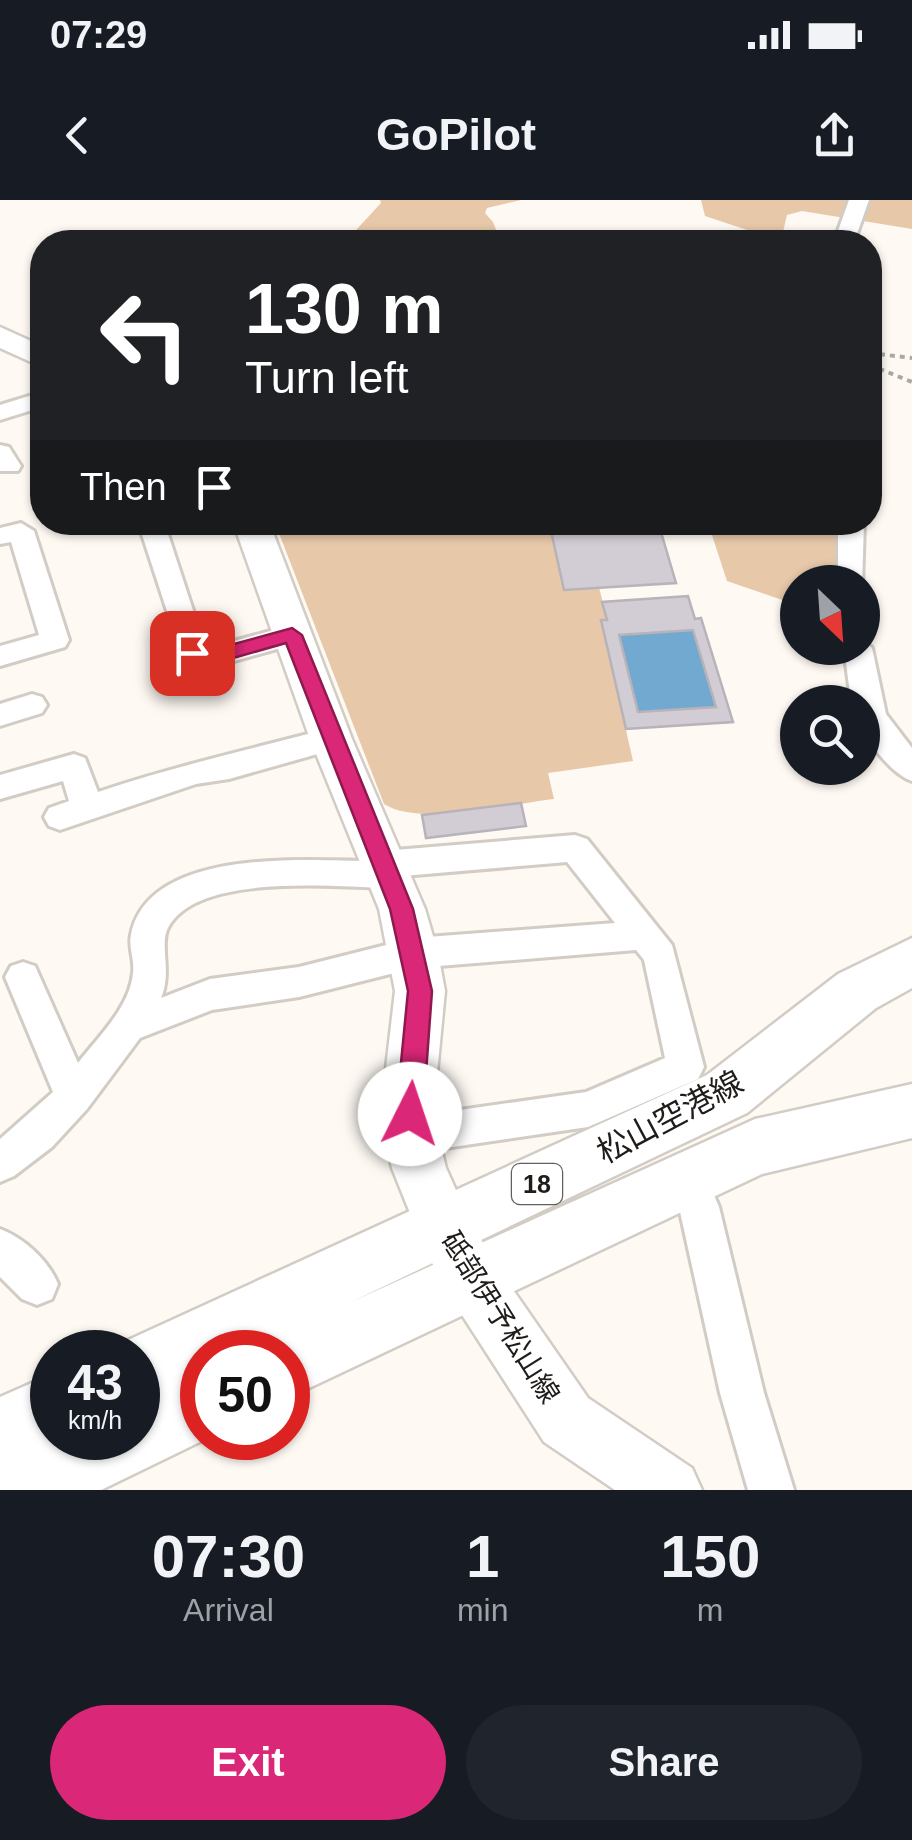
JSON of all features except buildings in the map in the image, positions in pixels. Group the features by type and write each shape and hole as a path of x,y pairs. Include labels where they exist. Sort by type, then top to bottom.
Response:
{"main road":[{"name":"砥部伊予松山線","path":"256,535 414,953 420,991 409,1094 411,1134 419,1168 457,1253 566,1420 670,1490"},
{"name":"松山空港線","path":"310,1350 457,1253 727,1094 856,991 912,961"},
{"name":"松山空港線","path":"160,1361 756,1147 912,1111"},
{"path":"0,1432 30,1418"},
{"path":"24,1490 87,1460"}],"street":[{"path":"848,230 858,200"},
{"path":"0,413 30,403"},
{"path":"0,536 20,531 55,640 0,656"},
{"path":"154,535 192,653 216,656 292,635"},
{"path":"851,535 852,565"},
{"path":"860,665 864,705 878,731 912,769"},
{"path":"0,715 32,706"},
{"path":"0,787 74,766 74,813 195,772 229,767 330,739"},
{"path":"0,1163 38,1134 74,1098 127,1027 150,988 152,963 147,936 160,908 184,893 214,879 385,869 575,848 660,955 684,1067 588,1109 411,1134"},
{"path":"127,1027 210,995 299,982 414,953 644,934"},
{"path":"22,977 74,1098"},
{"path":"698,1207 742,1392 771,1490"},
{"path":"0,1249 36,1284"}],"path":[{"path":"882,354 912,358"},
{"path":"882,369 912,382"}],"shaded area":[{"path":"380,200 521,200 487,208 485,213 496,230 356,230"},
{"path":"701,200 912,200 912,229 802,211 787,215 783,230 747,230 705,216"},
{"path":"280,535 552,535 564,589 599,587 607,620 601,621 633,761 548,773 554,799 442,814 400,811 384,804"},
{"path":"712,535 840,535 840,565 780,565 780,599 727,581"}],"water":[{"path":"693,630 716,707 638,712 619,635"}],"route":[{"path":"192,653 216,656 292,635 330,739 402,909 414,953 420,991 410,1114"}]}
